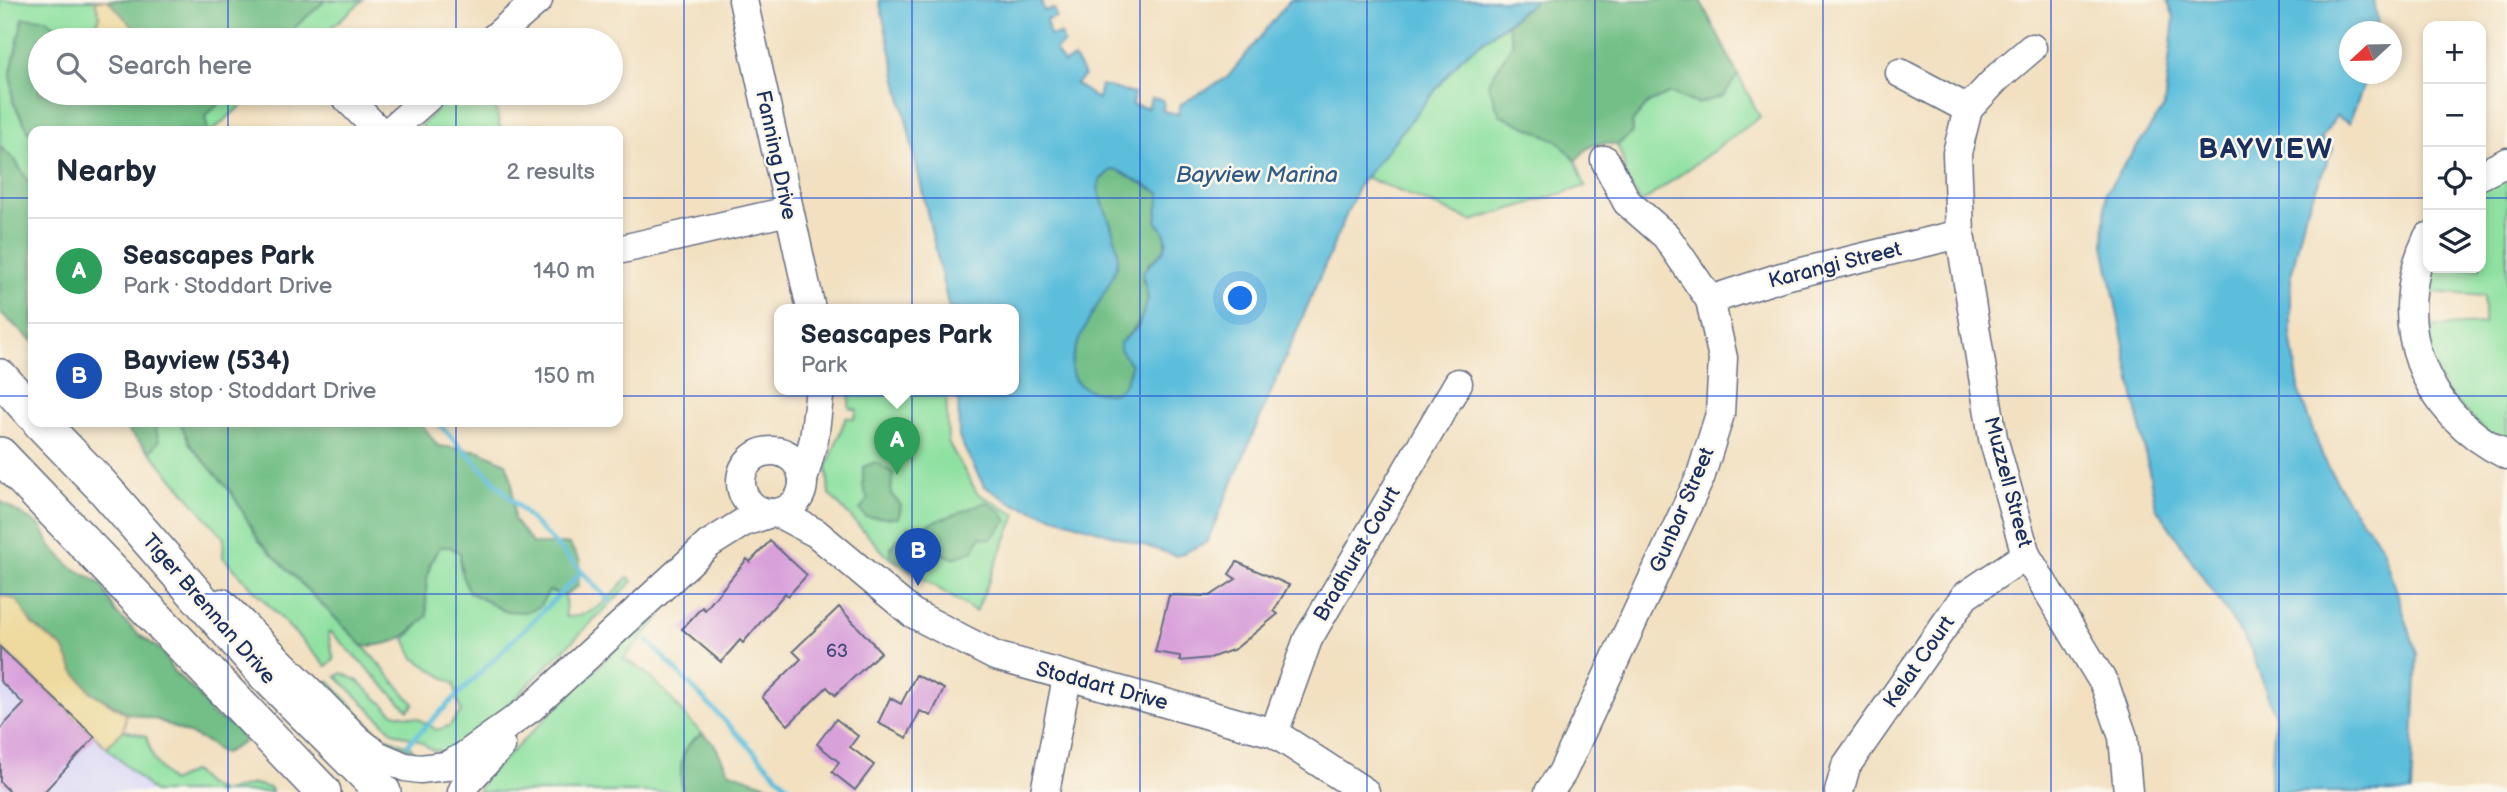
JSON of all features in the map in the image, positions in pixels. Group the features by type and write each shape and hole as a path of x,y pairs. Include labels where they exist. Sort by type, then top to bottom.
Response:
{"main road":[{"path":"0,377 28,408"},
{"name":"Tiger Brennan Drive","path":"45,427 101,485 267,676 383,792"},
{"name":"Tiger Brennan Drive","path":"0,455 323,792"}],"street":[{"path":"506,28 538,0"},
{"name":"Fanning Drive","path":"743,0 810,304"},
{"path":"1900,73 1968,109 1998,76 2032,48"},
{"path":"354,105 374,126"},
{"path":"396,126 419,105"},
{"name":"Muzzell Street","path":"1968,109 1958,153 1960,234 1993,438 2026,555 2105,685 2123,737 2128,792"},
{"name":"Gunbar Street","path":"1549,792 1562,773 1700,478 1720,414 1723,358 1710,300 1666,236 1627,202 1605,160"},
{"path":"2486,173 2507,163"},
{"path":"623,249 788,211"},
{"name":"Karangi Street","path":"1710,300 1781,277 1960,234"},
{"path":"2423,250 2411,295 2413,332 2420,363 2434,392 2456,421 2485,445 2507,455"},
{"name":"Bradhurst Court","path":"1274,733 1308,639 1458,383"},
{"path":"691,560 721,524 746,465 798,428 813,408 818,395"},
{"path":"463,792 466,783 531,708 691,560 724,533 749,520 794,505 803,484 814,439 819,395"},
{"path":"758,454 773,451 789,456 800,468 803,484"},
{"path":"741,480 747,502 759,511 775,513"},
{"name":"Stoddart Drive","path":"803,484 825,528 850,560"},
{"path":"101,485 297,675 358,740 377,755 413,768 446,766 531,708"},
{"name":"Stoddart Drive","path":"775,513 816,533 888,595 936,628 995,656 1274,733 1345,776 1365,792"},
{"name":"Kelat Court","path":"1839,792 1846,766 1965,596 2026,555"},
{"path":"1045,792 1067,678"}],"shaded area":[{"path":"0,647 95,737 154,792 0,792"}],"green space":[{"path":"0,0 95,0 100,16 93,28 57,28 47,19 23,19 11,72 13,102 28,130 28,182 15,160 0,147"},
{"path":"108,0 326,0 295,28 132,26"},
{"path":"326,0 363,0 331,28 296,26"},
{"path":"1536,0 1700,0 1738,75 1723,96 1697,104 1671,93 1648,103 1632,122 1633,132 1617,145 1594,145 1576,161 1558,141 1500,115 1488,84 1513,43 1507,24"},
{"path":"23,18 47,19 57,28 28,28 28,105 218,105 205,116 207,126 28,126 28,130 13,102 11,72"},
{"path":"1507,24 1513,43 1488,84 1500,115 1553,138 1562,145 1576,161 1586,186 1472,221 1365,177 1462,57"},
{"path":"1738,75 1760,117 1641,203 1626,180 1623,159 1617,145 1633,132 1632,122 1648,103 1671,93 1697,104 1722,96"},
{"path":"217,105 242,105 218,126 207,126 204,116"},
{"path":"441,105 495,105 500,126 421,126"},
{"path":"0,147 15,160 28,182 28,337 0,312"},
{"path":"1111,170 1119,171 1160,193 1158,224 1165,230 1165,251 1149,263 1142,279 1146,288 1146,306 1139,322 1120,343 1120,349 1131,365 1127,380 1116,392 1103,394 1090,391 1075,381 1071,366 1075,348 1115,270 1118,256 1113,231 1098,189 1100,180"},
{"path":"2507,176 2507,439 2494,440 2443,389 2421,327 2484,324 2484,296 2421,291 2426,273 2486,273 2486,183"},
{"path":"850,395 946,395 948,442 977,493 1016,515 976,612 888,557 829,494 827,467 846,417 854,419 857,410 849,408"},
{"path":"124,427 155,427 159,441 150,452"},
{"path":"155,427 182,427 191,446 232,493 259,541 363,646 414,704 408,710 331,632 328,633 334,660 326,666 223,557 224,538 150,452 159,441"},
{"path":"182,427 424,427 438,446 480,451 506,463 512,481 514,520 533,544 569,544 580,561 578,586 565,595 549,591 539,607 525,612 504,611 469,592 462,576 460,553 450,547 440,547 428,571 427,616 399,639 363,646 259,541 232,493 191,446"},
{"path":"875,462 893,473 891,494 901,505 899,518 866,517 860,510 868,499 863,486 863,467"},
{"path":"0,501 41,527 49,544 70,566 101,584 116,613 138,634 162,651 174,672 199,695 211,714 238,730 244,742 223,754 207,742 158,720 128,713 91,692 74,671 63,648 32,624 17,600 0,595"},
{"path":"986,502 1001,511 1007,521 991,539 980,537 972,552 953,558 942,553 925,568 916,571 903,566 890,555 891,547 910,526 916,529"},
{"path":"440,547 450,547 460,553 460,566 469,592 505,611 549,591 565,595 566,617 585,614 601,605 628,577 633,581 486,727 450,752 432,750 420,741 393,732 336,676 342,673 357,680 393,713 417,718 437,730 449,726 461,712 454,684 414,658 405,639 427,616 427,579 431,562"},
{"path":"656,610 661,616 623,659 658,684 703,734 695,738 685,751 681,766 682,792 478,792 485,778"},
{"path":"329,681 379,734 412,748 414,752 374,735 325,685"},
{"path":"124,730 146,736 154,760 171,782 193,771 206,784 221,792 154,792 106,747"},
{"path":"703,734 715,745 728,771 778,789 779,792 682,792 681,766 685,751 695,738"},
{"path":"254,784 271,788 272,792 221,792"}],"sand":[{"path":"95,0 108,0 136,28 94,28 100,16"},
{"path":"0,595 17,600 32,624 63,648 74,671 91,692 126,714 124,730 106,747 0,647"}],"water":[{"name":"Bayview Marina","path":"879,0 1041,0 1044,11 1054,9 1056,17 1046,20 1050,36 1061,34 1064,43 1055,50 1064,63 1074,58 1085,76 1075,84 1098,99 1101,85 1134,94 1132,105 1148,108 1151,98 1164,100 1163,111 1178,114 1181,104 1228,77 1290,0 1536,0 1462,57 1359,185 1207,542 1177,556 1014,504 984,486 959,438 958,395 1019,395 1019,304 948,304","holes":["1111,170 1119,171 1160,193 1156,221 1163,230 1166,244 1143,272 1148,299 1138,327 1120,343 1120,349 1131,365 1126,381 1121,389 1112,393 1082,387 1072,374 1073,357 1081,336 1115,272 1118,256 1113,231 1098,189 1100,180"]},
{"path":"2167,0 2374,0 2377,21 2339,21 2339,84 2364,84 2349,123 2336,116 2321,139 2333,148 2305,214 2291,276 2291,335 2300,395 2322,455 2348,502 2382,546 2417,654 2411,792 2270,792 2275,716 2250,647 2156,507 2104,245 2106,192 2164,107 2174,17"}],"building":[{"path":"770,541 807,575 788,596 785,593 743,643 740,640 721,662 682,629 702,607 705,610 747,559 750,562"},
{"path":"1237,562 1289,585 1274,611 1278,614 1235,649 1210,658 1180,661 1180,656 1155,652 1169,595 1210,596 1236,579 1229,574"},
{"path":"839,607 881,652 835,695 827,687 788,725 762,697 801,659 793,651"},
{"path":"0,647 95,737 44,792 10,792 0,782 0,729 24,704 0,681"},
{"path":"916,675 944,689 931,716 920,711 907,738 878,723 890,698 901,704"},
{"path":"836,719 858,736 850,747 874,765 855,790 832,772 839,762 817,744"}],"waterway":[{"path":"442,427 610,601"},
{"path":"408,744 582,572"},
{"path":"648,641 793,792"}],"place":[{"name":"Seascapes Park","path":"897,475"},
{"name":"Bayview (534)","path":"918,586"}],"district":[{"name":"BAYVIEW","path":"2266,149"}]}
